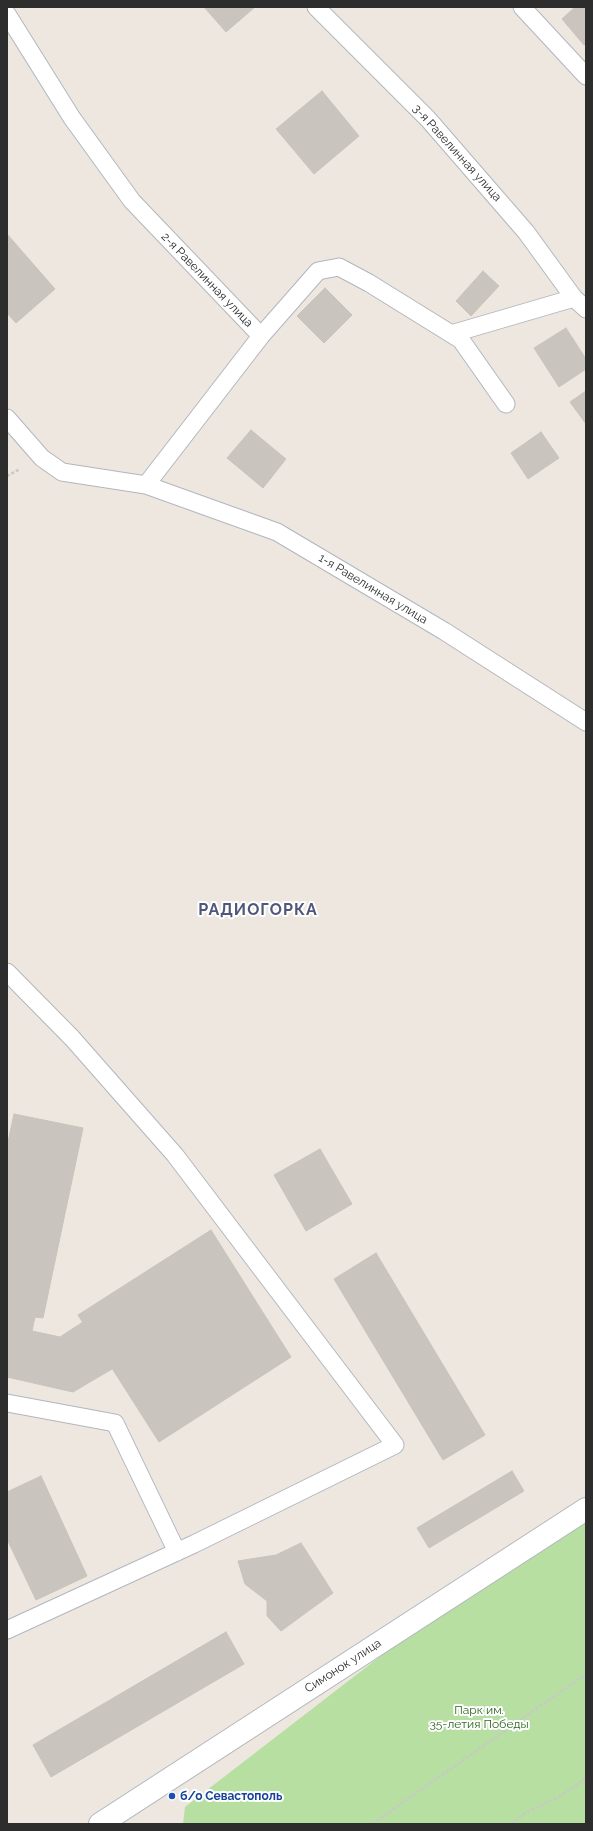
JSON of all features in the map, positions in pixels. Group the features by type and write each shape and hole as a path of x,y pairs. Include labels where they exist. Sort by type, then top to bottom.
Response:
{"street":[{"name":"Симонок улица","path":"105,1823 586,1509"}],"lane":[{"name":"3-я Равелинная улица","path":"316,7 428,119 526,232 580,304"},
{"path":"522,7 586,76"},
{"name":"2-я Равелинная улица","path":"7,14 72,118 132,201 261,336 318,271 340,267 369,282 461,340 506,404"},
{"path":"451,334 580,304"},
{"path":"146,485 261,336"},
{"name":"1-я Равелинная улица","path":"7,418 42,458 62,472 146,485 277,532 444,631 586,722"},
{"path":"7,972 72,1038 175,1155 395,1445 177,1552 7,1630"},
{"path":"7,1403 115,1423 177,1552"}],"path":[{"path":"372,1824 586,1674"},
{"path":"511,1824 524,1814 562,1795 586,1778"}],"green space":[{"name":"Парк им. 35-летия Победы","path":"586,1515 586,1824 183,1824 185,1807 496,1567"}],"building":[{"path":"204,7 255,7 226,32"},
{"path":"575,7 586,7 586,43 584,45 562,19"},
{"path":"322,91 359,136 314,174 276,129"},
{"path":"7,234 55,289 16,323 7,313"},
{"path":"483,271 499,286 471,316 456,301"},
{"path":"325,288 352,315 324,343 297,316"},
{"path":"566,328 586,359 586,369 559,387 534,348"},
{"path":"586,391 586,424 570,402"},
{"path":"251,430 286,459 263,488 227,458"},
{"path":"541,432 559,458 528,479 511,453"},
{"path":"14,1114 83,1128 43,1318 35,1317 32,1331 60,1337 83,1322 112,1369 73,1392 7,1377 7,1147"},
{"path":"320,1149 352,1204 306,1231 274,1175"},
{"path":"211,1230 291,1357 159,1442 78,1315"},
{"path":"376,1253 485,1435 443,1460 334,1279"},
{"path":"512,1471 524,1491 429,1548 417,1528"},
{"path":"41,1476 87,1576 36,1600 7,1539 7,1492"},
{"path":"301,1543 333,1593 281,1631 267,1616 267,1601 245,1584 238,1561 276,1555"},
{"path":"226,1632 244,1664 51,1777 33,1745"}],"place":[{"name":"б/о Севастополь","path":"172,1796"}],"district":[{"name":"РАДИОГОРКА","path":"258,910"}]}
